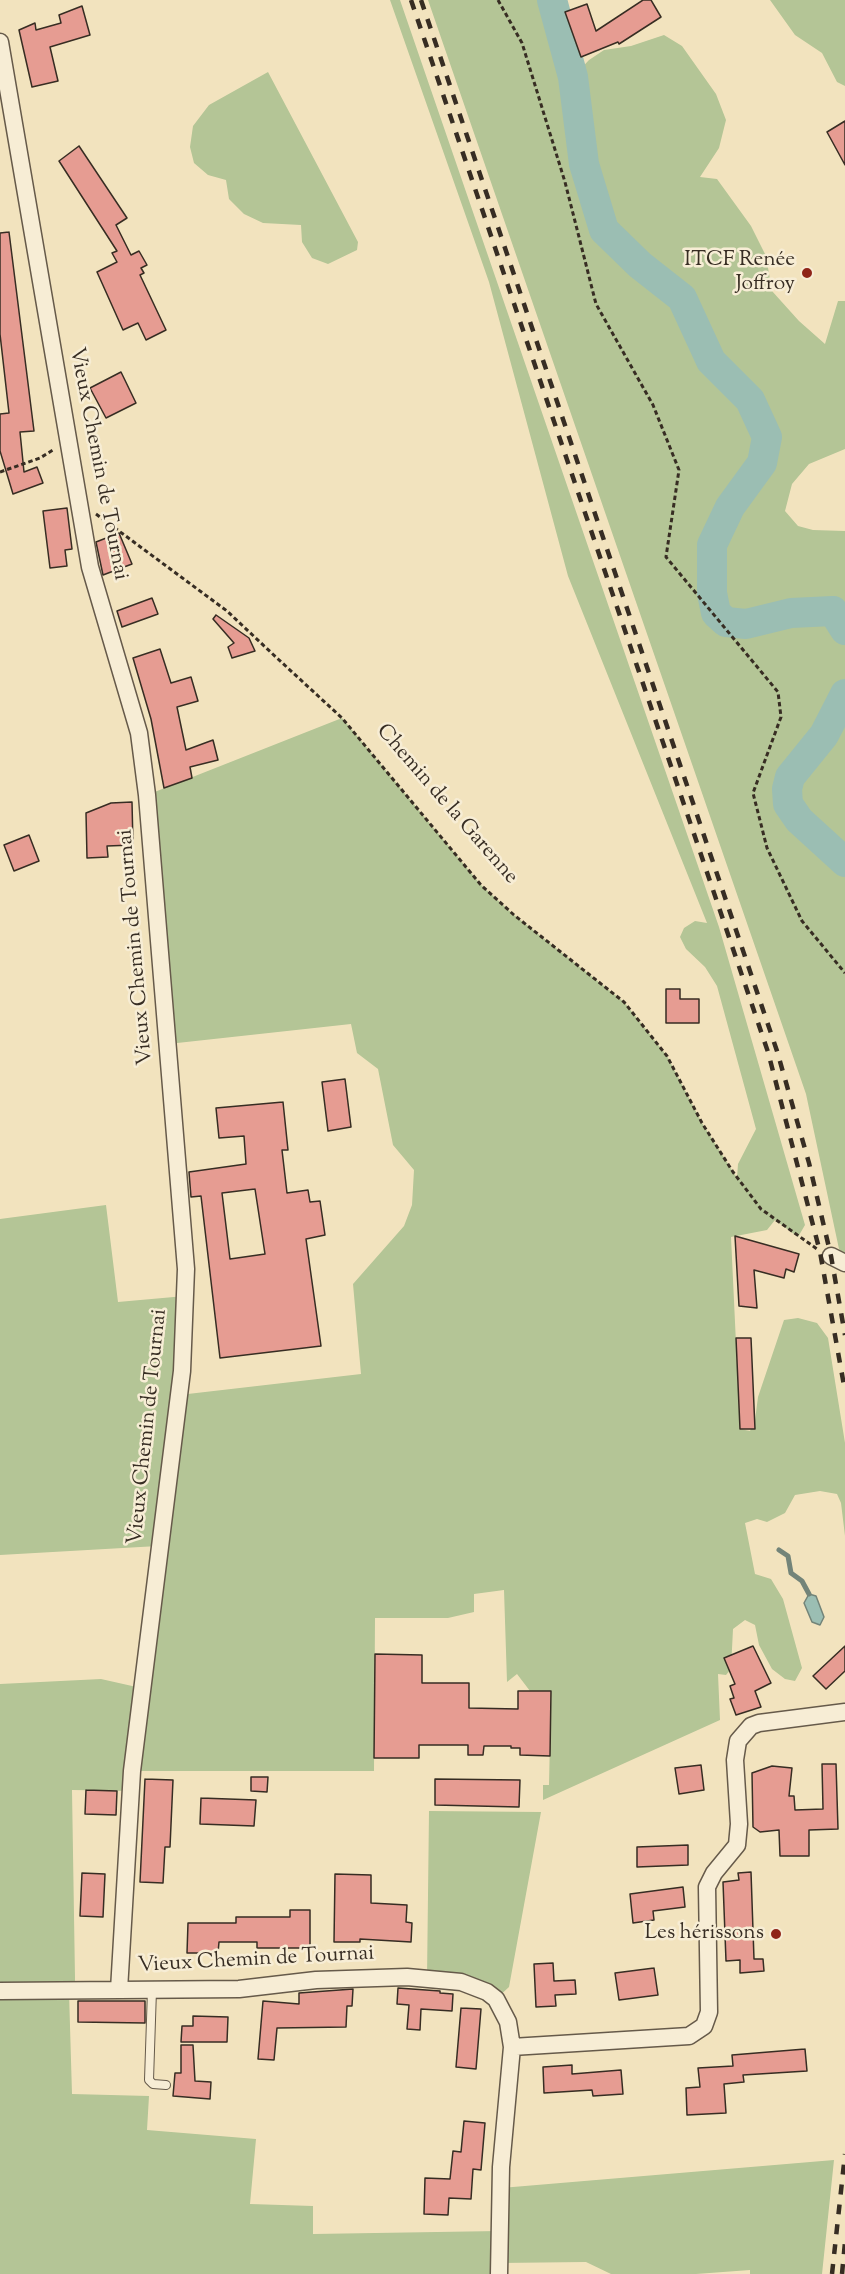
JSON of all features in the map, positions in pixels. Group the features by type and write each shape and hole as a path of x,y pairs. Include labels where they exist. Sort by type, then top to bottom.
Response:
{"street":[{"name":"Vieux Chemin de Tournai","path":"0,42 90,567 118,658 141,745 186,1269 182,1371 134,1749 119,1990 239,1989 366,1978 427,1978 461,1982 488,1992 496,1999 508,2022 512,2047 501,2167 499,2274"},
{"path":"512,2047 689,2036 704,2026 708,2012 707,1887 714,1873 737,1845 739,1824 735,1760 738,1741 751,1726 759,1723 845,1712"},
{"path":"0,1991 119,1990"}],"lane":[{"path":"152,1990 148,2080 153,2084 166,2085"}],"path":[{"path":"498,0 522,43 565,182 596,304 653,405 679,470 666,557 778,692 781,717 753,793 767,848 802,921 845,973"},
{"path":"0,472 40,458 68,441"},
{"name":"Chemin de la Garenne","path":"79,506 123,532 227,611 342,718 481,885 514,915 624,1002 667,1056 702,1123 733,1172 761,1209 798,1237 838,1259"}],"green space":[{"path":"390,0 400,0 719,927 805,1225 798,1237 775,1220 767,1230 731,1237 740,1429 750,1431 755,1420 758,1397 784,1320 798,1318 817,1323 828,1338 845,1443 845,1536 841,1503 837,1494 820,1491 795,1495 785,1513 767,1522 757,1519 745,1523 755,1574 771,1579 783,1599 802,1668 795,1681 785,1679 772,1669 759,1645 755,1625 745,1620 733,1629 731,1669 726,1675 718,1674 720,1720 543,1800 543,1785 549,1785 551,1692 530,1691 517,1674 507,1682 504,1590 474,1594 474,1612 448,1618 375,1618 374,1771 133,1771 131,1791 72,1790 75,1991 69,1992 72,2094 149,2096 147,2130 256,2139 250,2204 313,2206 313,2234 499,2231 501,2188 834,2160 822,2274 750,2274 750,2270 696,2274 611,2274 586,2262 499,2263 499,2274 0,2274 0,1684 101,1679 141,1688 158,1546 0,1555 0,1219 106,1205 118,1302 185,1296 179,1395 361,1374 353,1284 404,1226 412,1205 414,1170 393,1145 378,1069 357,1053 351,1024 168,1044 147,795 342,718 481,885 514,915 624,1002 667,1056 702,1123 737,1178 738,1164 756,1129 717,986 705,967 686,949 680,937 684,928 695,921 707,923 568,576 489,282"},
{"path":"428,0 552,0 574,76 589,60 604,50 631,46 664,35 682,46 716,94 726,120 719,148 700,177 717,179 751,226 766,256 772,291 799,321 825,344 838,301 845,301 845,449 809,464 792,484 785,511 798,526 813,530 845,531 845,1255 839,1249 806,1094"},
{"path":"770,0 845,0 845,86 837,82 822,53 795,35"},
{"path":"268,72 358,242 357,250 328,264 312,258 302,242 301,225 263,223 244,214 229,199 226,180 208,175 194,163 190,147 193,126 209,105"},
{"path":"429,1811 541,1812 509,1987 496,1999 427,1978"}],"water":[{"path":"809,1594 816,1596 824,1617 820,1625 812,1622 804,1603"}],"building":[{"path":"643,0 651,0 661,17 619,44 618,42 581,57 565,12 587,4 596,31"},
{"path":"82,6 90,35 50,47 58,81 32,87 19,30 35,23 36,30 61,23 59,15"},
{"path":"845,121 845,165 827,132"},
{"path":"79,146 127,218 116,225 131,255 139,251 147,265 141,268 144,273 140,275 166,330 146,340 138,323 123,330 97,272 117,262 112,253 117,251 59,161"},
{"path":"9,232 34,431 20,432 24,472 37,467 43,483 13,494 0,451 0,414 9,413 0,334 0,233"},
{"path":"121,372 136,403 106,418 90,388"},
{"path":"67,508 72,549 65,550 67,566 50,568 43,511"},
{"path":"119,533 132,564 103,575 96,542"},
{"path":"152,598 158,614 122,627 117,611"},
{"path":"216,615 249,638 255,651 232,658 228,647 234,643 213,619"},
{"path":"160,649 171,683 191,677 198,701 177,707 186,750 213,740 218,760 190,767 192,778 164,788 151,719 133,658"},
{"path":"132,802 133,845 107,846 108,857 87,858 86,813 111,803"},
{"path":"29,835 39,861 14,871 4,845"},
{"path":"666,989 680,989 680,999 699,999 699,1023 666,1023"},
{"path":"345,1079 351,1127 328,1131 322,1082"},
{"path":"283,1102 288,1150 282,1150 287,1193 308,1190 310,1202 320,1201 325,1235 306,1239 321,1346 220,1358 201,1196 191,1197 189,1172 246,1164 244,1136 219,1138 216,1108","holes":["255,1189 265,1254 230,1259 222,1193"]},
{"path":"735,1236 799,1254 794,1272 786,1269 784,1278 754,1270 757,1308 739,1306"},
{"path":"736,1338 751,1338 755,1429 740,1429"},
{"path":"753,1646 771,1683 755,1691 761,1707 736,1715 730,1699 734,1698 730,1686 735,1684 724,1658"},
{"path":"845,1646 845,1671 826,1689 813,1676"},
{"path":"375,1654 422,1655 422,1683 469,1683 469,1708 518,1709 518,1691 551,1691 550,1756 520,1755 520,1748 511,1748 511,1746 484,1746 483,1755 468,1755 468,1745 419,1745 419,1758 374,1758"},
{"path":"822,1764 836,1764 838,1829 809,1830 809,1856 780,1856 779,1830 760,1832 753,1827 752,1773 772,1766 792,1768 789,1796 794,1796 795,1810 823,1809"},
{"path":"701,1765 704,1790 679,1794 675,1768"},
{"path":"251,1777 268,1777 267,1792 251,1791"},
{"path":"145,1779 173,1780 170,1847 165,1847 163,1883 140,1882"},
{"path":"435,1779 520,1780 519,1807 435,1805"},
{"path":"86,1790 117,1791 116,1815 85,1814"},
{"path":"201,1798 256,1800 254,1826 200,1824"},
{"path":"688,1845 688,1865 637,1867 637,1847"},
{"path":"751,1872 754,1959 763,1959 764,1971 740,1973 740,1960 726,1961 723,1882 739,1880 738,1873"},
{"path":"82,1873 105,1874 103,1917 80,1916"},
{"path":"335,1874 371,1875 371,1903 407,1905 406,1922 412,1923 411,1942 360,1939 360,1942 334,1942"},
{"path":"683,1887 685,1907 653,1911 654,1920 633,1923 630,1894"},
{"path":"290,1910 310,1910 310,1948 257,1948 257,1942 219,1942 218,1953 187,1953 188,1923 236,1923 236,1917 290,1917"},
{"path":"553,1963 554,1981 575,1980 576,1994 555,1995 556,2006 536,2007 534,1964"},
{"path":"654,1968 658,1995 619,2000 615,1973"},
{"path":"398,1988 453,1994 452,2011 421,2009 420,2030 407,2029 409,2005 397,2004"},
{"path":"353,1989 352,2006 347,2006 346,2027 277,2028 274,2060 258,2059 263,2001 299,2004 299,1993"},
{"path":"78,2001 145,2001 145,2023 78,2022"},
{"path":"461,2008 481,2009 476,2069 456,2067"},
{"path":"193,2016 228,2017 227,2042 181,2042 182,2026 193,2026"},
{"path":"181,2045 193,2045 195,2081 211,2082 210,2099 173,2096 175,2073 181,2073"},
{"path":"805,2049 807,2071 743,2075 744,2082 724,2084 726,2113 687,2115 686,2088 700,2087 698,2068 733,2066 732,2055"},
{"path":"572,2065 572,2074 621,2070 623,2094 593,2096 592,2090 544,2093 543,2067"},
{"path":"464,2121 485,2123 481,2170 473,2169 471,2199 449,2198 448,2215 424,2214 425,2178 450,2179 453,2151 461,2152"}],"waterway":[{"path":"552,0 573,77 584,164 604,230 640,265 682,298 711,361 750,400 767,437 762,463 730,507 712,545 712,593 716,613 726,622 746,624 791,613 833,611 845,630"},
{"path":"845,694 824,735 790,777 787,789 788,804 799,820 845,862"},
{"path":"779,1550 788,1556 791,1573 802,1581 809,1594"}],"railway":[{"path":"411,0 768,1052 820,1252 845,1391"},
{"path":"421,0 777,1051 809,1163 831,1256 845,1335"},
{"path":"832,2274 845,2154"},
{"path":"842,2274 845,2242"}],"place":[{"name":"ITCF Renée Joffroy","path":"807,273"},
{"name":"Les hérissons","path":"776,1934"}]}
